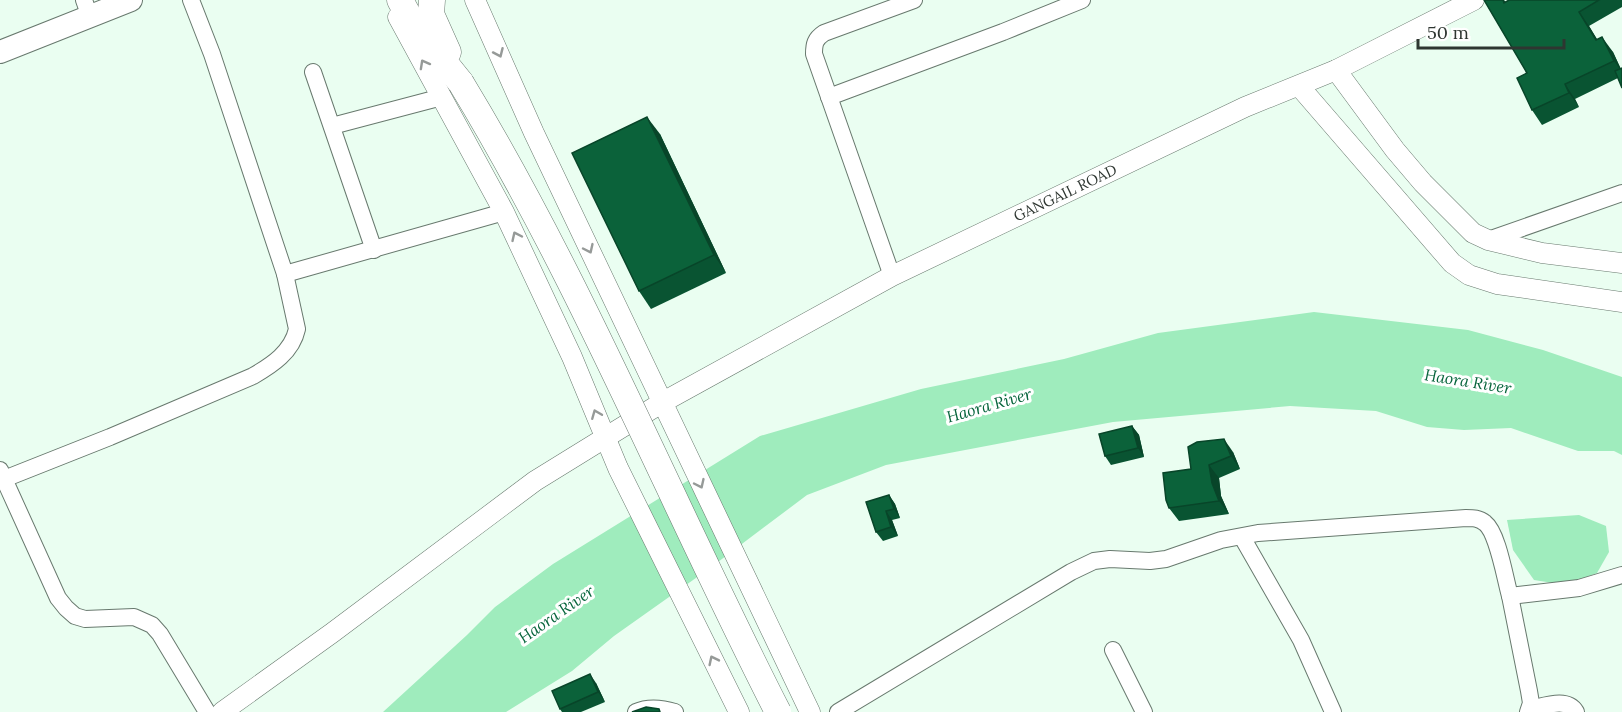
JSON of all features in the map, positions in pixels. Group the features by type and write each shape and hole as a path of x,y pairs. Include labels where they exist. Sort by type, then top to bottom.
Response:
{"main road":[{"path":"0,52 87,8 131,0"},
{"path":"400,0 452,90 500,148 573,286 778,712"},
{"path":"432,0 431,14 452,90"}],"street":[{"path":"191,0 212,54 285,274 297,329 295,338 273,365 223,390 2,474 58,598 66,608 75,616 85,619 134,617 152,625 160,634 207,712"},
{"path":"388,0 452,90 504,212 572,357 618,468 739,712"},
{"path":"475,0 534,133 810,712"},
{"path":"892,276 814,54 816,38 824,33 914,0"},
{"path":"829,97 1004,32 1082,0"},
{"name":"GANGAIL ROAD","path":"222,712 535,481 663,402 892,276 1245,107 1336,70 1474,0"},
{"path":"1336,70 1395,150 1423,183 1473,233 1488,240 1542,253 1622,263"},
{"path":"313,72 374,250"},
{"path":"1299,86 1452,263 1470,275 1497,284 1622,302"},
{"path":"332,126 452,90"},
{"path":"1488,240 1622,193"},
{"path":"285,274 504,212"},
{"path":"838,712 1071,572 1094,561 1166,559 1211,543 1258,533 1476,519 1484,522 1494,538 1510,596 1529,691 1529,710 1565,703 1573,706 1576,712"},
{"path":"1242,537 1301,640 1333,712"},
{"path":"1510,596 1579,588 1622,575"},
{"path":"1113,650 1144,712"},
{"path":"636,712 660,707 675,712"}],"water":[{"name":"Haora River","path":"1314,312 1468,330 1543,350 1622,377 1622,455 1614,451 1578,451 1511,428 1464,430 1427,427 1376,411 1290,406 1113,422 886,465 807,495 614,636 572,671 506,712 383,712 495,607 553,564 760,436 921,389 1064,359 1158,333"},
{"path":"1579,515 1606,526 1609,552 1597,573 1566,585 1534,580 1513,550 1507,520"}],"building":[{"path":"1484,0 1503,0 1504,3 1509,0 1599,0 1579,12 1596,40 1602,37 1614,61 1565,84 1569,93 1532,110 1517,78 1527,73"},
{"path":"1622,68 1622,88 1615,71"},
{"path":"647,117 714,255 639,291 572,153"},
{"path":"1132,426 1138,448 1105,456 1099,434"},
{"path":"1224,439 1231,456 1209,465 1212,483 1219,501 1169,508 1163,473 1191,469 1188,447 1197,442"},
{"path":"889,495 894,509 886,511 891,527 876,532 866,502"},
{"path":"590,674 598,692 560,709 552,691"},
{"path":"646,707 659,709 660,712 632,712"}]}
